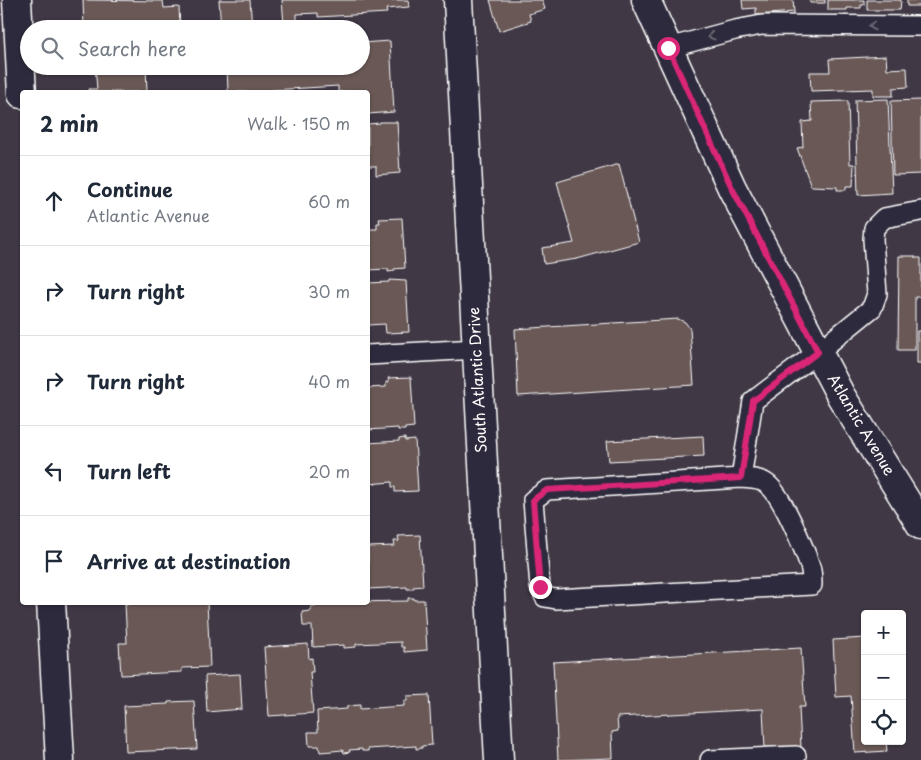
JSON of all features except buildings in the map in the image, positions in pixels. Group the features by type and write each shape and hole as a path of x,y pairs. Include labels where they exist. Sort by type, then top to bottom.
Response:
{"street":[{"path":"17,0 20,56"},
{"name":"South Atlantic Drive","path":"458,0 499,760"},
{"name":"Atlantic Avenue","path":"646,0 732,188 841,396 921,525"},
{"path":"21,75 22,90"},
{"path":"51,605 60,760"}],"lane":[{"path":"668,48 735,30 762,26 921,26"},
{"path":"741,478 753,401 872,308 877,294 874,228 884,218 921,211"},
{"path":"370,355 477,348"},
{"path":"741,478 755,479 767,484 777,496 811,568 812,585 556,599 545,597 540,587 533,500 547,490 741,478"},
{"path":"710,760 796,756"}],"route":[{"path":"540,587 533,500 547,490 741,478 753,401 818,352 732,188 668,48"}]}
